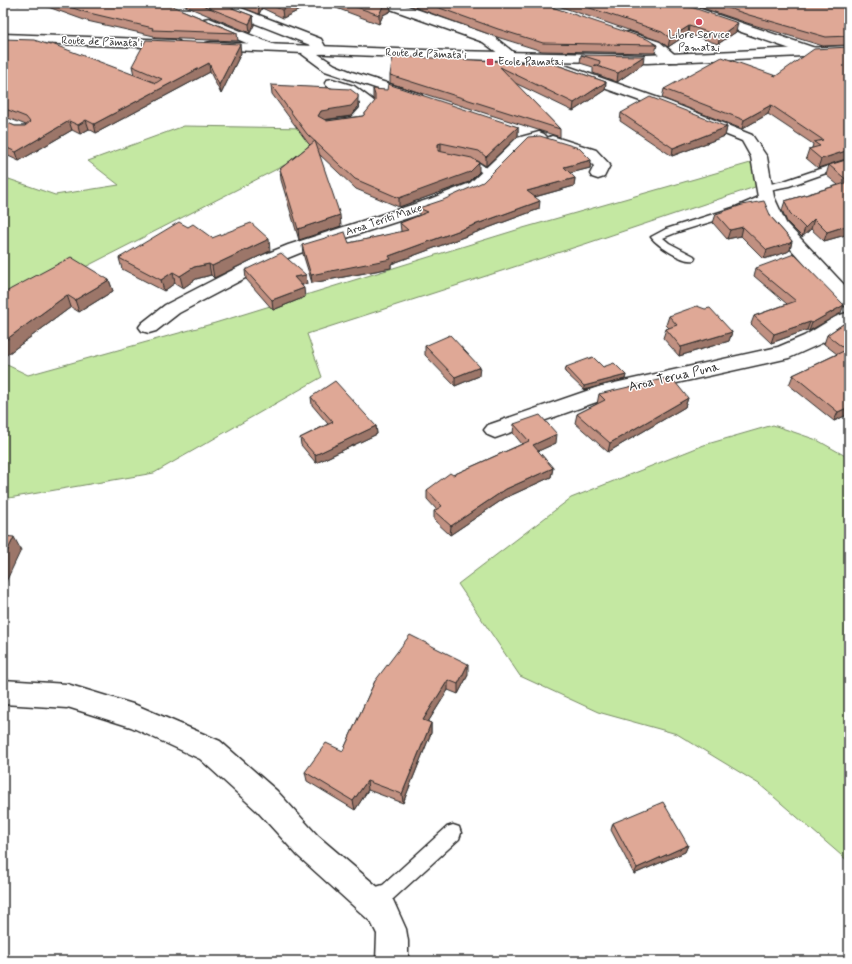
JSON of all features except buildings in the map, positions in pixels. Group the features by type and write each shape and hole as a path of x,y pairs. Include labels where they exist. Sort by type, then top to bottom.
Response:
{"street":[{"path":"216,3 316,42 314,51 304,59 305,69"},
{"path":"388,3 488,39 511,56"},
{"path":"671,3 813,52"},
{"path":"197,18 270,48"},
{"path":"620,33 655,45 673,59"},
{"name":"Route de Pāmata'i","path":"3,38 187,44"},
{"name":"Route de Pāmata'i","path":"201,45 314,51 673,59 849,50"},
{"path":"314,51 330,68 432,103"},
{"path":"530,57 665,105 747,138 759,157 765,193 778,225 849,301"},
{"path":"712,57 745,69"},
{"path":"321,80 349,89 367,101 367,109 357,121 328,124"},
{"path":"513,129 590,153 602,165 598,174"},
{"name":"Aroa Teriti Make","path":"149,327 172,309 262,262 294,249 436,204 476,186 522,141 539,137"},
{"name":"Aroa Terua Puna","path":"495,430 601,393 782,353 805,344 840,321 849,318"},
{"path":"3,692 67,696 136,717 210,750 267,801 308,846 382,911 389,921 394,939 392,961"}],"lane":[{"path":"31,39 59,50"},
{"path":"454,160 475,164 489,174"},
{"path":"690,258 665,245 656,237 669,230 753,206 765,193 849,162"},
{"path":"368,898 387,893 453,833"}],"green space":[{"path":"184,126 306,128 322,146 3,309 3,177 55,195 119,185 88,161"},
{"path":"754,162 758,186 307,334 322,377 154,473 3,499 3,363 28,375 215,323 523,228"},
{"path":"773,425 817,440 849,458 849,862 759,784 677,734 598,712 520,676 458,584 571,498 704,445"}],"place":[{"name":"Libre Service Pamatai","path":"699,22"},
{"name":"Ecole Pamatai","path":"490,62"}]}
